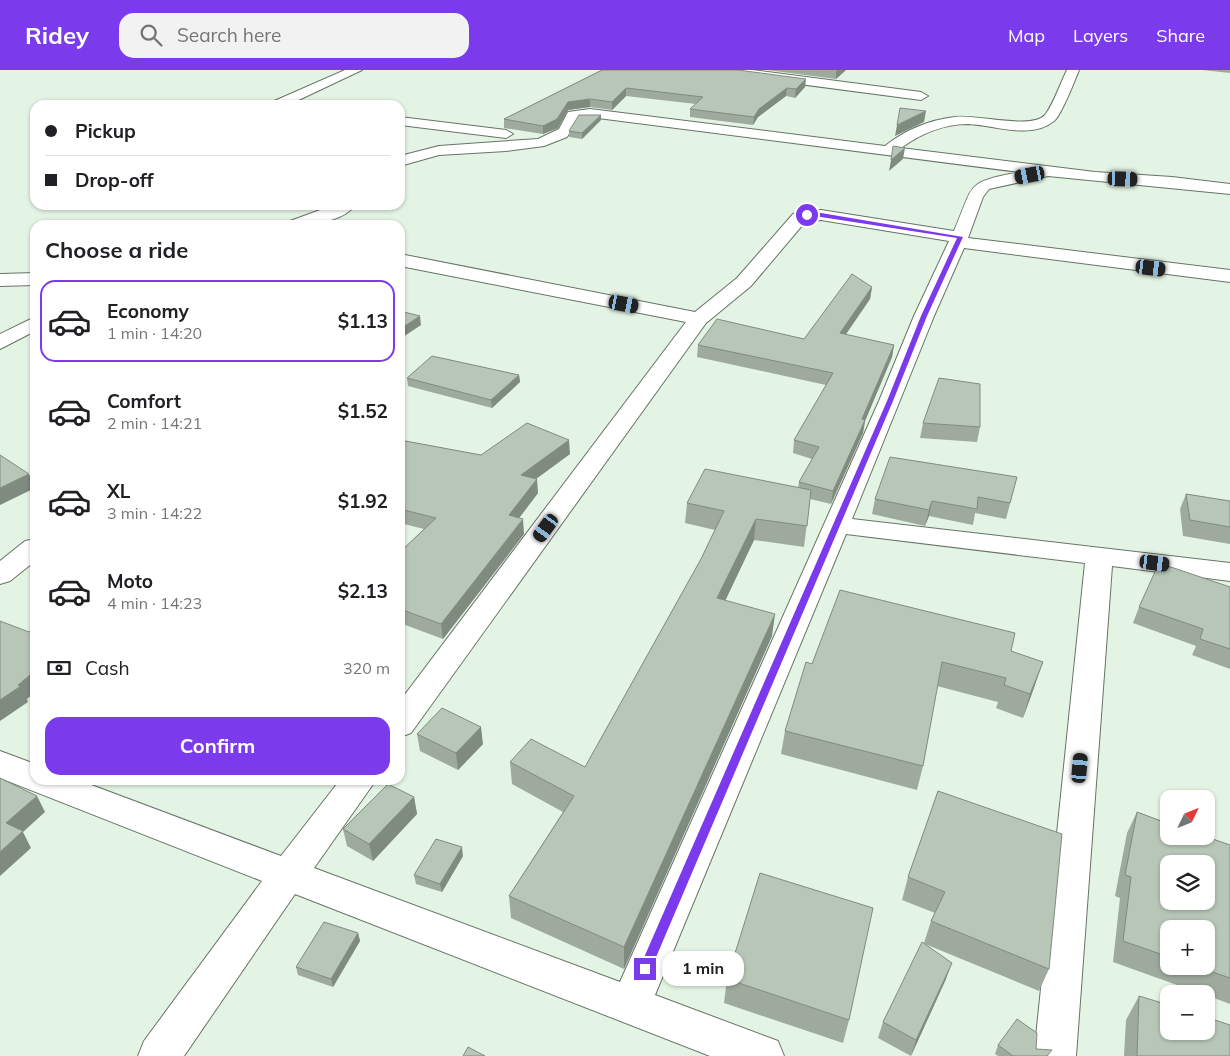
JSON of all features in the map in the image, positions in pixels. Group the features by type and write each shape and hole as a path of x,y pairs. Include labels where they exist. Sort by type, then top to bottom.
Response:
{"street":[{"path":"288,100 356,70"},
{"path":"722,70 921,96"},
{"path":"889,150 914,133 957,121 1025,125 1043,122 1050,118 1073,70"},
{"path":"405,160 442,150 524,145 549,140 560,135 570,127 574,115 590,112 1048,171 1230,190"},
{"path":"405,122 549,140"},
{"path":"630,1005 837,524 924,316 970,214 975,196 983,186 993,182 1048,171"},
{"path":"311,220 338,210"},
{"path":"405,718 699,319 744,282 786,236 795,221 807,215 821,215 959,239 1230,276"},
{"path":"405,261 699,319"},
{"path":"0,280 30,279"},
{"path":"0,343 30,326"},
{"path":"837,524 1230,572"},
{"path":"0,575 30,551"},
{"path":"1055,1056 1099,556"},
{"path":"0,764 30,776"},
{"path":"54,785 764,1056"},
{"path":"159,1056 288,874 355,785"}],"building":[{"path":"602,70 738,70 806,79 796,89 787,88 759,109 754,117 690,109 703,97 626,88 612,102 590,99 568,102 557,119 543,126 504,119"},
{"path":"900,108 926,111 897,125"},
{"path":"579,115 601,115 582,133 569,131"},
{"path":"893,146 905,148 891,160"},
{"path":"852,274 872,287 840,333 894,345 862,419 865,420 833,491 799,482 819,447 794,440 833,373 698,345 717,319 804,339"},
{"path":"405,312 420,316 405,326"},
{"path":"432,356 519,375 491,400 407,378"},
{"path":"939,378 980,384 980,427 923,423"},
{"path":"527,423 569,440 521,475 537,479 509,515 523,519 441,624 405,611 405,547 436,518 405,510 405,441 481,455"},
{"path":"0,455 29,474 0,488"},
{"path":"890,457 1017,477 1010,503 978,497 977,509 932,501 929,510 875,499"},
{"path":"705,469 811,490 807,526 756,519 717,598 775,614 624,947 509,896 574,796 510,762 531,739 585,767 701,559 724,511 687,503"},
{"path":"1186,494 1230,501 1230,527 1190,520"},
{"path":"1159,563 1230,587 1230,649 1200,639 1203,629 1139,607"},
{"path":"840,590 1015,633 1011,651 1043,662 1030,694 1004,685 1006,678 942,662 923,766 785,731 806,662 812,664"},
{"path":"0,621 30,631 30,675 18,685 21,686 0,700"},
{"path":"442,708 481,727 456,753 417,734"},
{"path":"0,778 37,796 6,823 23,831 0,852"},
{"path":"387,785 414,797 369,844 343,829"},
{"path":"938,791 1062,834 1049,969 931,921 945,892 908,877"},
{"path":"1137,812 1160,821 1160,845 1215,845 1215,840 1230,845 1230,978 1215,973 1215,920 1160,920 1160,954 1123,941 1131,877 1125,875"},
{"path":"436,839 462,847 440,884 414,875"},
{"path":"760,873 873,908 849,1020 727,979"},
{"path":"324,922 358,933 331,979 296,967"},
{"path":"922,942 952,963 916,1040 883,1022"},
{"path":"1139,996 1160,1002 1160,1040 1215,1040 1215,1020 1230,1025 1230,1056 1137,1056"},
{"path":"1017,1019 1037,1033 1036,1049 1052,1050 1047,1056 1013,1056 998,1045"},
{"path":"468,1047 485,1056 463,1056"}],"route":[{"path":"645,969 890,401 924,316 960,237 821,215 807,215"}]}
